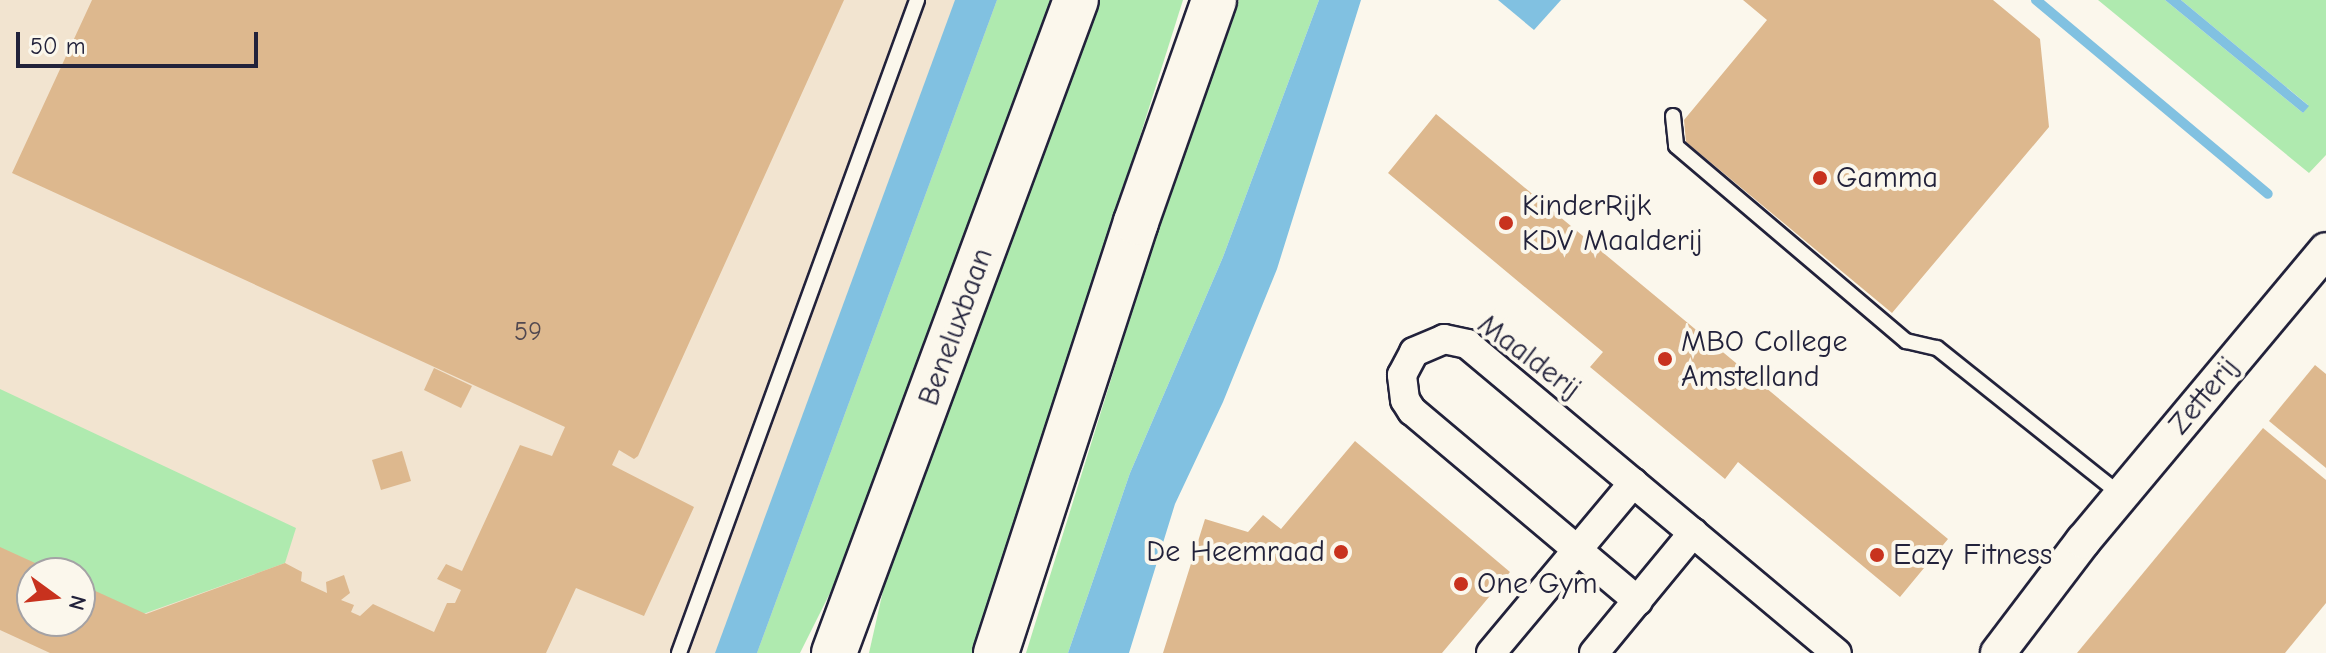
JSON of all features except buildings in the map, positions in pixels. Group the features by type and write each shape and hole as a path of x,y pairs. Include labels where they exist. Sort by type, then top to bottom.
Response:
{"main road":[{"name":"Beneluxbaan","path":"834,653 1076,0"},
{"path":"996,653 1136,222 1214,0"}],"street":[{"name":"Zetterij","path":"1998,653 2083,541 2326,250"},
{"name":"Maalderij","path":"1638,601 1412,411 1405,400 1402,375 1414,352 1444,339 1467,344 1837,653"},
{"path":"1491,653 1633,483"},
{"path":"1594,653 1693,533"},
{"name":"Zetterij","path":"1972,653 2083,541"}],"lane":[{"path":"679,653 917,0"},
{"path":"1673,116 1676,146 1893,331 1906,341 1937,348 2122,495"}],"shaded area":[{"path":"0,0 1029,0 796,653 0,653"}],"green space":[{"path":"997,0 1052,0 864,525 800,653 757,653"},
{"path":"1098,0 1183,0 977,653 869,653 885,582"},
{"path":"1239,0 1319,0 1223,257 1130,473 1068,653 1026,653 1169,193"},
{"path":"2098,0 2165,0 2303,113 2308,105 2181,0 2326,0 2326,155 2309,173"},
{"path":"0,389 296,528 285,563 143,614 96,592 96,557 18,557 0,549"}],"water":[{"path":"955,0 997,0 757,653 715,653"},
{"path":"1319,0 1361,0 1277,269 1223,402 1175,504 1129,653 1068,653 1130,473 1223,257"},
{"path":"1498,0 1561,0 1534,30"},
{"path":"2165,0 2181,0 2309,106 2303,113"}],"waterway":[{"path":"2036,0 2268,194"}],"place":[{"name":"Gamma","path":"1820,178"},
{"name":"KinderRijk KDV Maalderij","path":"1506,223"},
{"name":"MBO College Amstelland","path":"1665,359"},
{"name":"De Heemraad","path":"1341,552"},
{"name":"Eazy Fitness","path":"1877,555"},
{"name":"One Gym","path":"1461,584"}]}
